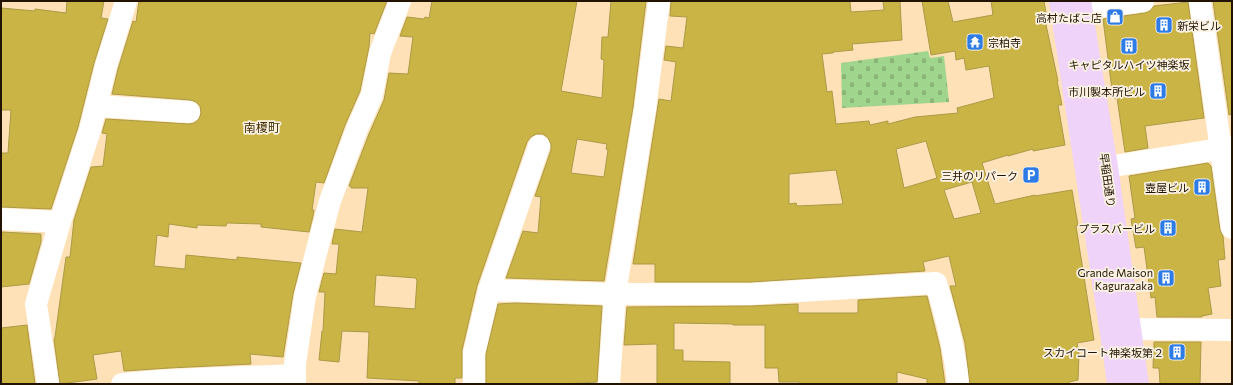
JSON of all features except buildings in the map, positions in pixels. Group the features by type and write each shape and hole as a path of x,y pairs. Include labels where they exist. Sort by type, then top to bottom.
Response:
{"main road":[{"name":"早稲田通り","path":"1060,1 1118,384"},
{"name":"早稲田通り","path":"1080,5 1107,167 1138,384"}],"street":[{"path":"48,384 36,304 60,222 90,130 106,66 126,1"},
{"path":"122,384 170,380 295,379 295,364 304,296 330,201 357,129 372,95 380,53 400,1"},
{"path":"609,384 615,294 645,109 659,1"},
{"path":"1080,5 1143,1"},
{"path":"1200,1 1226,148 1232,228"},
{"path":"96,106 189,112"},
{"path":"474,384 474,353 490,290 539,146"},
{"path":"1107,167 1226,148"},
{"path":"1,219 60,222"},
{"path":"490,290 615,294 751,294 936,283 948,325 956,364 958,384"},
{"path":"1130,329 1232,330"}],"green space":[{"path":"928,51 930,58 944,56 949,102 842,108 841,63"}],"place":[{"name":"高村たばこ店","path":"1115,17"},
{"name":"新栄ビル","path":"1164,25"},
{"name":"宗柏寺","path":"975,42"},
{"name":"キャピタルハイツ神楽坂","path":"1129,46"},
{"name":"市川製本所ビル","path":"1158,91"},
{"name":"三井のリパーク","path":"1031,175"},
{"name":"壺屋ビル","path":"1202,187"},
{"name":"プラスバービル","path":"1168,228"},
{"name":"Grande Maison Kagurazaka","path":"1166,278"},
{"name":"スカイコート神楽坂第２","path":"1177,352"}],"district":[{"name":"南榎町","path":"262,127"}]}
